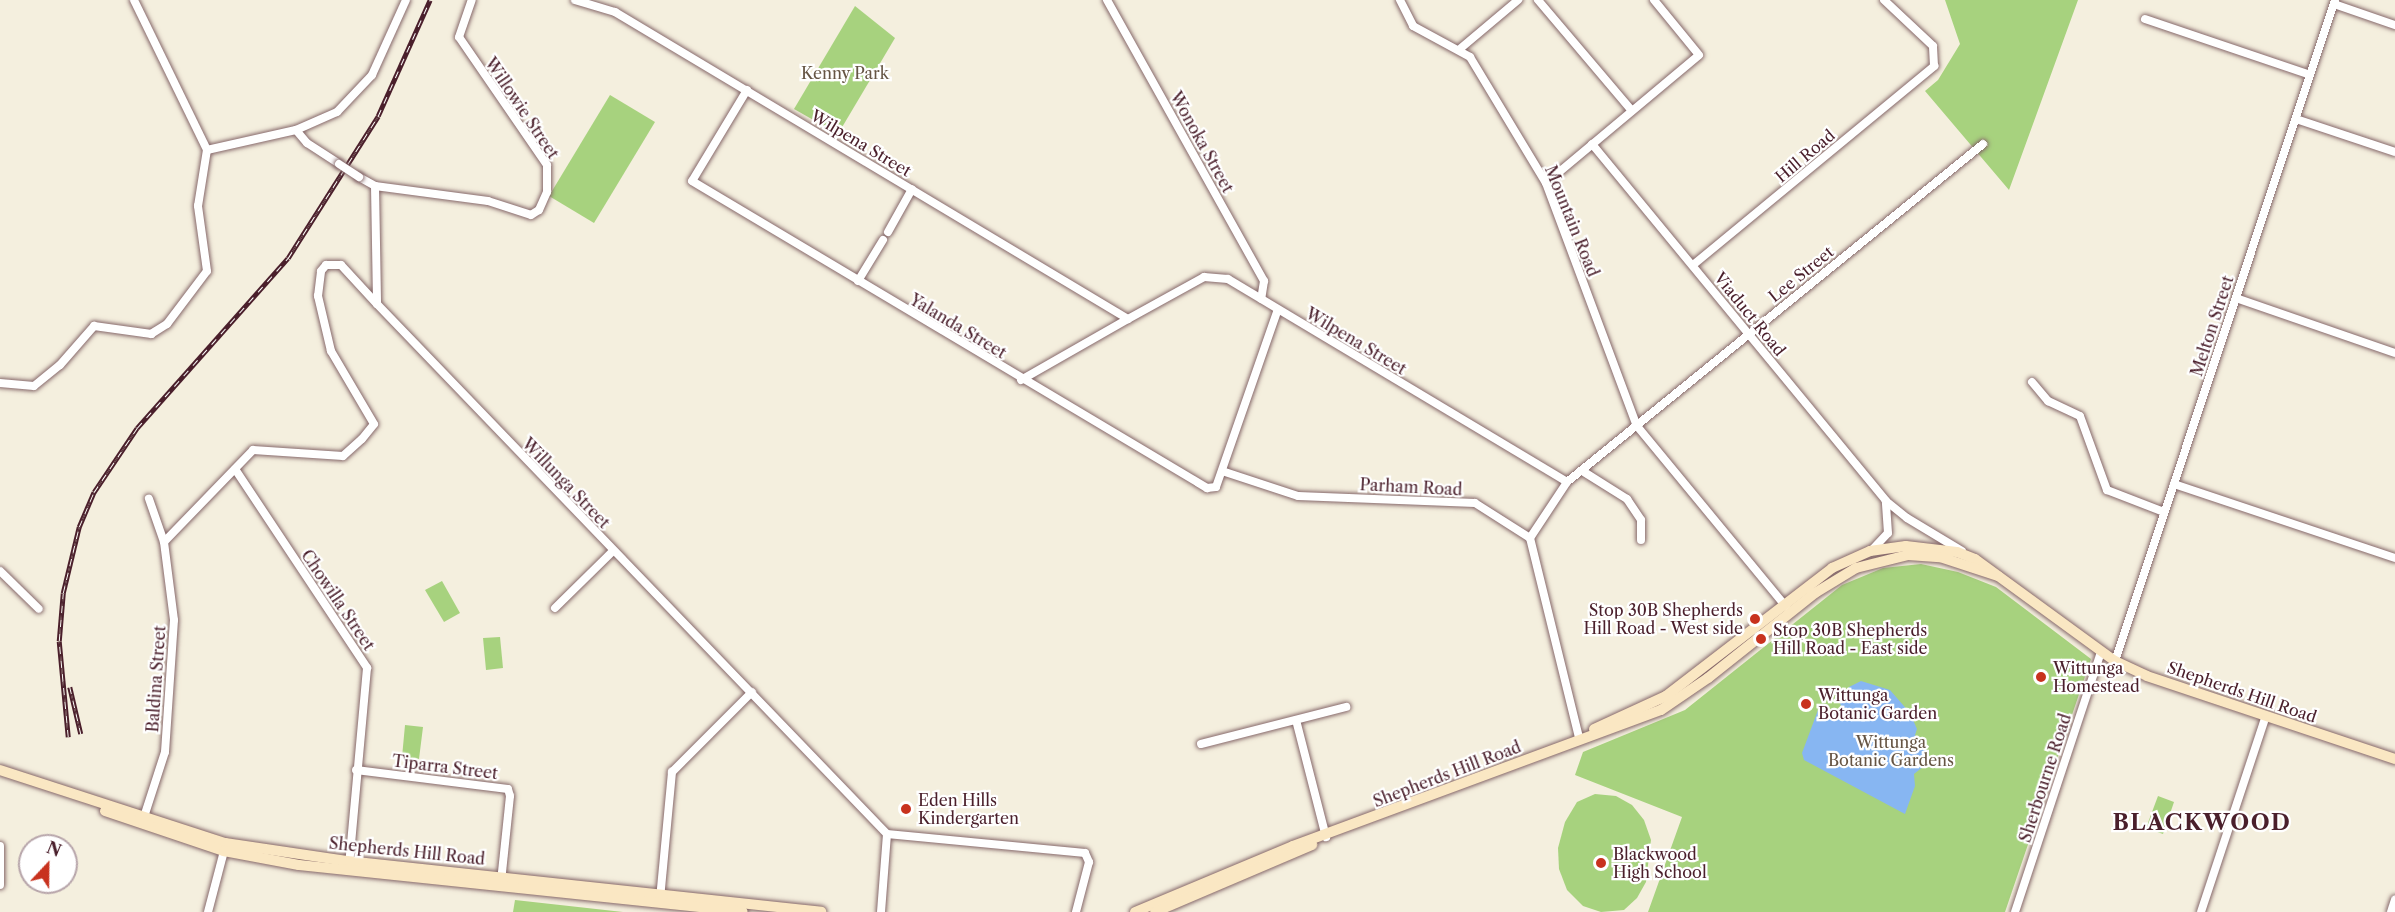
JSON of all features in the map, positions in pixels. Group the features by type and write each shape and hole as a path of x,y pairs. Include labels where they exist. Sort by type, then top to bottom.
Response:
{"main road":[{"name":"Shepherds Hill Road","path":"1136,912 1293,846 1326,837 1578,738 1616,729 1660,710 1708,678 1832,568 1870,551 1906,546 1957,552 1975,559 2115,661 2266,716 2395,759"},
{"name":"Shepherds Hill Road","path":"1787,608 1841,576 1875,560 1908,555 1940,557 1998,576"},
{"name":"Shepherds Hill Road","path":"0,770 224,851 299,865 349,865"},
{"name":"Shepherds Hill Road","path":"0,777 225,843 349,865 501,880 660,899 743,912"},
{"name":"Shepherds Hill Road","path":"1155,912 1298,854 1326,837"},
{"name":"Shepherds Hill Road","path":"660,899 821,912"}],"street":[{"path":"0,383 34,386 60,364 94,326 152,334 167,324 207,271 198,206 207,150 134,0"},
{"path":"207,150 296,130 337,112 372,75 406,0"},
{"name":"Willowie Street","path":"375,186 488,201 531,215 539,210 547,192 547,165 459,38 472,0"},
{"name":"Wilpena Street","path":"575,0 615,12 1128,319"},
{"name":"Wonoka Street","path":"1107,0 1264,281 1261,298"},
{"name":"Mountain Road","path":"1400,0 1413,26 1461,48 1470,57 1545,183 1637,426"},
{"path":"1461,48 1518,0"},
{"path":"1538,0 1632,111"},
{"path":"1545,183 1699,55 1654,0"},
{"name":"Hill Road","path":"1693,266 1934,66 1933,46 1884,0"},
{"path":"2335,2 2395,25"},
{"name":"Melton Street","path":"2115,661 2335,2"},
{"path":"2145,20 2310,75"},
{"name":"Yalanda Street","path":"747,90 692,181 1021,380 1212,489 1222,471"},
{"path":"2296,119 2395,152"},
{"path":"296,130 307,143 375,186 377,304"},
{"name":"Viaduct Road","path":"1592,144 1886,501 1907,518 1975,559"},
{"name":"Lee Street","path":"1637,426 1983,144"},
{"path":"858,281 912,189"},
{"name":"Willunga Street","path":"235,469 259,448 344,456 374,424 331,351 318,296 321,271 327,266 341,265 887,834"},
{"name":"Wilpena Street","path":"1021,380 1204,277 1217,275 1261,298 1567,482"},
{"path":"2236,298 2395,353"},
{"path":"1222,471 1278,309"},
{"path":"2032,382 2048,401 2080,416 2107,490 2164,512"},
{"path":"1578,738 1530,538 1567,482 1584,472 1637,426 1787,608"},
{"path":"164,542 235,469"},
{"name":"Chowilla Street","path":"235,469 367,668 349,865"},
{"name":"Parham Road","path":"1222,471 1298,496 1475,503 1530,538"},
{"path":"1584,472 1627,499 1641,520 1641,540"},
{"path":"2174,484 2395,558"},
{"name":"Baldina Street","path":"142,820 165,752 174,620 164,542 149,499"},
{"path":"1870,551 1888,533 1886,501"},
{"path":"555,608 613,551"},
{"path":"0,571 39,609"},
{"name":"Sherbourne Road","path":"2016,912 2101,652"},
{"path":"660,899 672,772 752,692"},
{"path":"1201,744 1347,707"},
{"path":"2201,912 2266,716"},
{"path":"1296,720 1326,837"},
{"name":"Tiparra Street","path":"356,770 508,789 510,796 501,880"},
{"path":"881,912 887,834 1085,853 1089,862 1077,912"},
{"path":"0,846 0,885"},
{"path":"208,912 224,851"},
{"path":"2391,912 2395,900"}],"green space":[{"path":"1945,0 2078,0 2009,190 1925,91 1938,80 1960,44"},
{"name":"Kenny Park","path":"855,6 895,38 838,134 794,109"},
{"path":"610,95 655,122 594,223 549,196"},
{"name":"Wittunga Botanic Gardens","path":"1921,564 1958,572 1996,587 2091,659 2005,912 1648,912 1682,817 1575,775 1583,752 1685,710 1842,585 1883,568"},
{"path":"442,581 460,613 444,622 425,590"},
{"path":"500,637 503,668 486,670 483,638"},
{"path":"405,725 423,727 419,759 402,757"},
{"path":"1595,794 1616,796 1632,805 1644,820 1651,840 1646,882 1637,898 1624,910 1601,912 1583,906 1567,890 1559,869 1558,848 1565,822 1577,802"},
{"path":"2158,796 2174,802 2163,834 2146,828"},
{"path":"515,900 623,912 513,912"}],"water":[{"path":"1861,681 1890,690 1910,713 1917,729 1915,735 1927,752 1924,766 1914,774 1915,786 1905,814 1804,760 1802,753 1818,710 1844,715 1840,703 1849,687"}],"railway":[{"path":"68,737 59,641 63,593 79,527 94,492 137,428 288,258 378,116 430,0"},
{"path":"70,687 81,734"}],"place":[{"name":"Stop 30B Shepherds Hill Road - West side","path":"1755,619"},
{"name":"Stop 30B Shepherds Hill Road - East side","path":"1761,639"},
{"name":"Wittunga Homestead","path":"2041,677"},
{"name":"Wittunga Botanic Garden","path":"1806,704"},
{"name":"Eden Hills Kindergarten","path":"906,809"},
{"name":"Blackwood High School","path":"1601,863"}],"district":[{"name":"BLACKWOOD","path":"2202,823"}]}
